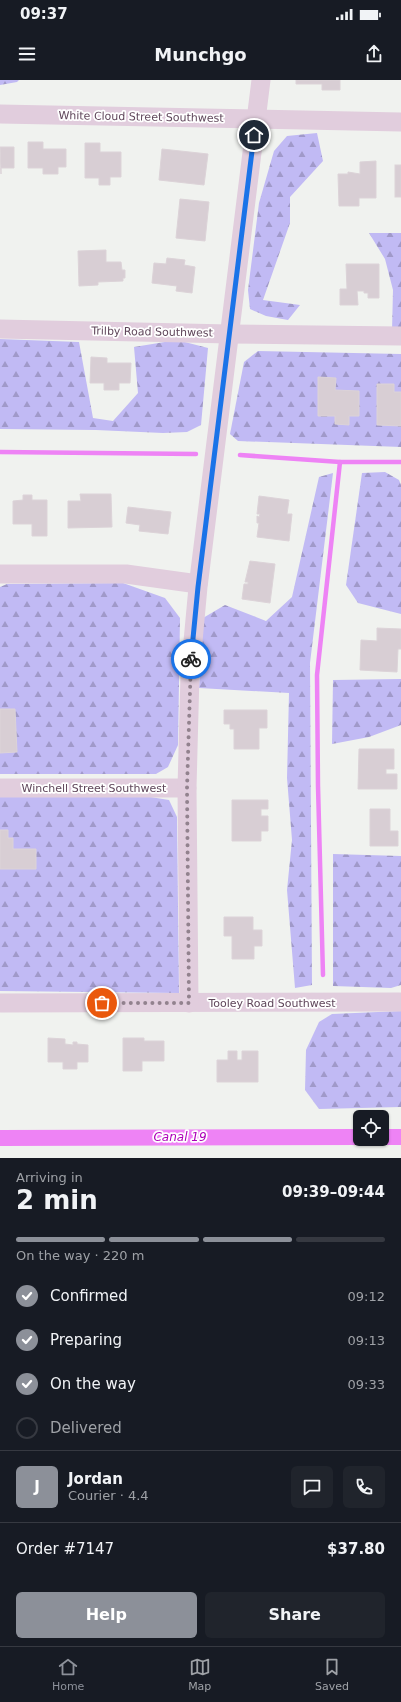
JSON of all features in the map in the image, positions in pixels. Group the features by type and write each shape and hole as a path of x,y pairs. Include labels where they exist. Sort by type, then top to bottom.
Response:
{"street":[{"path":"189,1003 187,788 190,674 198,584 261,80"},
{"name":"White Cloud Street Southwest","path":"0,114 401,122"},
{"name":"Trilby Road Southwest","path":"0,329 401,336"},
{"path":"0,574 126,574 198,584"},
{"name":"Winchell Street Southwest","path":"0,788 187,788"},
{"name":"Tooley Road Southwest","path":"0,1003 401,1002"}],"green space":[{"path":"0,80 19,80 17,82 0,85"},
{"path":"317,133 323,161 290,197 290,223 263,300 300,305 288,320 266,316 250,309 248,290 259,203 274,151 287,136"},
{"path":"369,233 401,233 401,329 392,331 393,290 385,259"},
{"path":"0,339 79,342 93,418 113,421 138,393 134,347 177,340 208,348 201,425 187,432 163,433 96,430 0,429"},
{"path":"258,351 401,354 401,447 238,441 230,434 244,362"},
{"path":"385,472 399,480 401,485 401,614 358,603 346,585 362,473"},
{"path":"333,473 310,663 312,985 295,988 287,890 292,840 287,778 289,693 199,688 203,618 225,605 266,621 292,597 319,477"},
{"path":"123,583 165,598 180,618 178,745 168,767 156,774 0,774 0,587 7,584"},
{"path":"401,679 401,725 369,737 332,744 333,680"},
{"path":"138,795 169,800 177,817 179,993 0,991 0,796"},
{"path":"333,854 401,856 401,985 391,988 333,986"},
{"path":"401,1011 401,1107 319,1109 305,1090 306,1050 319,1022 332,1014"}],"building":[{"path":"296,80 340,80 340,90 322,90 322,84 296,84"},
{"path":"28,142 43,142 43,149 66,149 66,167 58,167 58,174 43,174 43,168 28,168"},
{"path":"85,143 100,143 100,152 121,152 121,177 110,177 110,185 99,185 99,178 85,178"},
{"path":"0,147 14,147 14,168 1,168 1,174"},
{"path":"162,149 208,154 204,185 159,180"},
{"path":"376,161 376,198 359,198 359,206 339,206 338,174 348,174 348,172 360,174 360,162"},
{"path":"395,165 401,165 401,197 395,197"},
{"path":"180,199 209,202 205,241 176,238"},
{"path":"106,250 106,262 121,262 122,270 125,270 125,278 123,278 123,281 98,282 98,285 79,286 78,251"},
{"path":"167,258 185,260 184,265 195,267 192,293 176,291 177,286 152,283 154,263 166,264"},
{"path":"346,264 379,264 379,298 368,298 368,293 364,293 364,291 357,291 358,305 340,305 340,289 347,289"},
{"path":"91,357 107,358 107,363 131,363 130,383 119,383 119,390 104,390 104,383 90,383"},
{"path":"318,377 336,378 335,390 359,391 359,416 349,416 349,425 335,424 335,416 318,416"},
{"path":"377,384 394,384 394,392 401,392 401,426 377,425"},
{"path":"80,494 111,494 112,527 68,528 68,501 81,501"},
{"path":"23,495 32,495 32,500 47,500 47,536 32,536 32,524 13,524 13,501 23,500"},
{"path":"259,496 289,500 287,514 292,514 289,541 257,537 259,523 257,523 257,516 259,517 260,514 257,514"},
{"path":"128,507 171,512 168,534 139,531 140,525 126,523"},
{"path":"250,561 275,564 270,603 242,599 244,584 248,584 248,582 245,582"},
{"path":"377,628 401,629 401,649 398,649 397,672 360,670 361,640 377,641"},
{"path":"0,709 15,709 17,752 0,753"},
{"path":"224,710 267,710 267,728 259,728 259,749 234,749 234,729 230,729 230,724 224,724"},
{"path":"359,749 394,749 394,769 386,769 386,774 397,774 397,789 358,789"},
{"path":"232,800 268,800 268,809 261,809 261,816 268,816 268,831 261,831 261,841 232,841"},
{"path":"370,809 390,809 390,831 398,831 398,846 370,846"},
{"path":"0,830 8,830 8,838 13,838 13,849 36,849 36,869 0,869"},
{"path":"224,917 253,917 253,930 262,930 262,946 254,946 254,959 232,959 232,936 224,936"},
{"path":"48,1038 65,1039 65,1044 73,1045 73,1042 77,1042 77,1044 88,1045 88,1062 77,1062 77,1069 63,1069 63,1062 48,1062"},
{"path":"123,1038 144,1038 144,1041 164,1041 164,1061 142,1061 142,1071 123,1071"},
{"path":"228,1051 237,1051 237,1060 242,1060 242,1051 258,1051 258,1082 217,1082 217,1060 228,1060"}],"waterway":[{"path":"0,452 196,454"},
{"path":"240,455 340,462 401,462"},
{"path":"323,975 318,786 317,675 340,462"},
{"name":"Canal 19","path":"0,1138 353,1137"},
{"name":"Canal 19","path":"389,1137 401,1137"}],"way so far":[{"path":"102,1003 189,1003 187,788 191,659"}],"route":[{"path":"191,659 198,587 254,135"}]}
